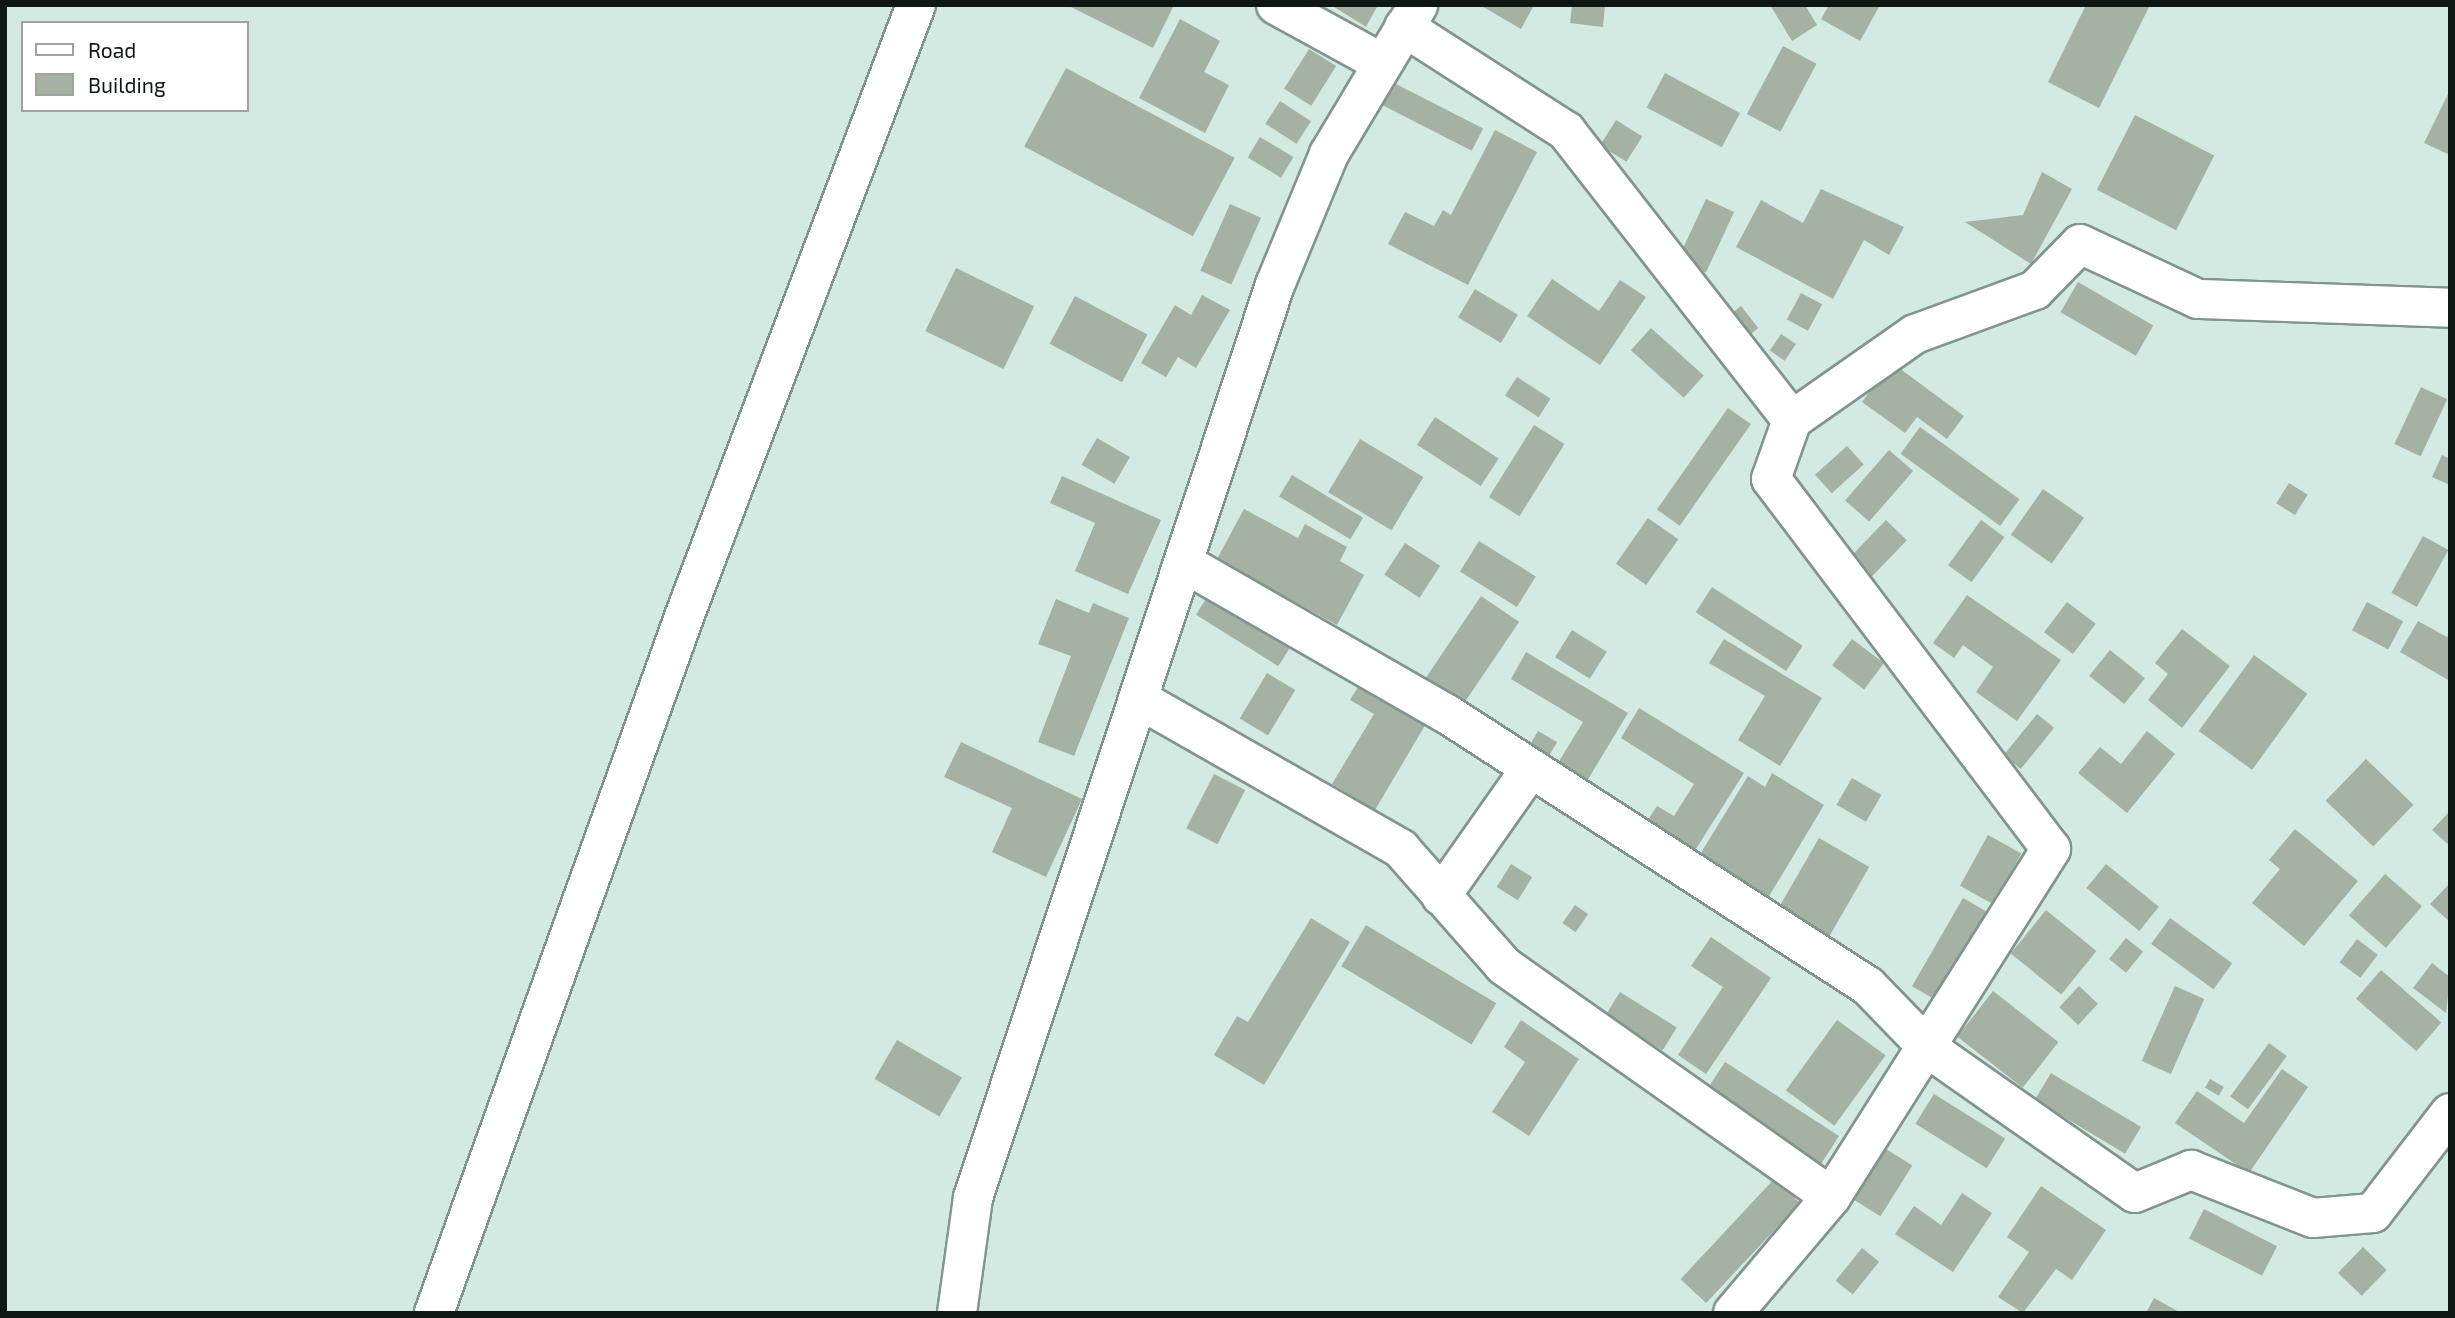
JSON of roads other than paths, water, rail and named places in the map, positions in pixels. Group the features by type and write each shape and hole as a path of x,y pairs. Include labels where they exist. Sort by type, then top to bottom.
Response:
{"street":[{"path":"434,1313 684,617 916,5"},
{"path":"1276,5 1382,63"},
{"path":"957,1313 973,1198 1142,701 1275,285 1329,154 1411,16 1566,131 1792,420"},
{"path":"1733,1313 1831,1197 1929,1049 2052,849 1771,479 1792,420 1915,334 2035,290 2080,244 2198,299 2450,308"},
{"path":"1184,563 1447,714 1529,771 1868,986 1929,1049 2135,1194 2191,1170 2313,1218 2374,1213 2450,1113"},
{"path":"1142,701 1401,849 1504,966 1831,1197"},
{"path":"1441,896 1529,771"}]}
